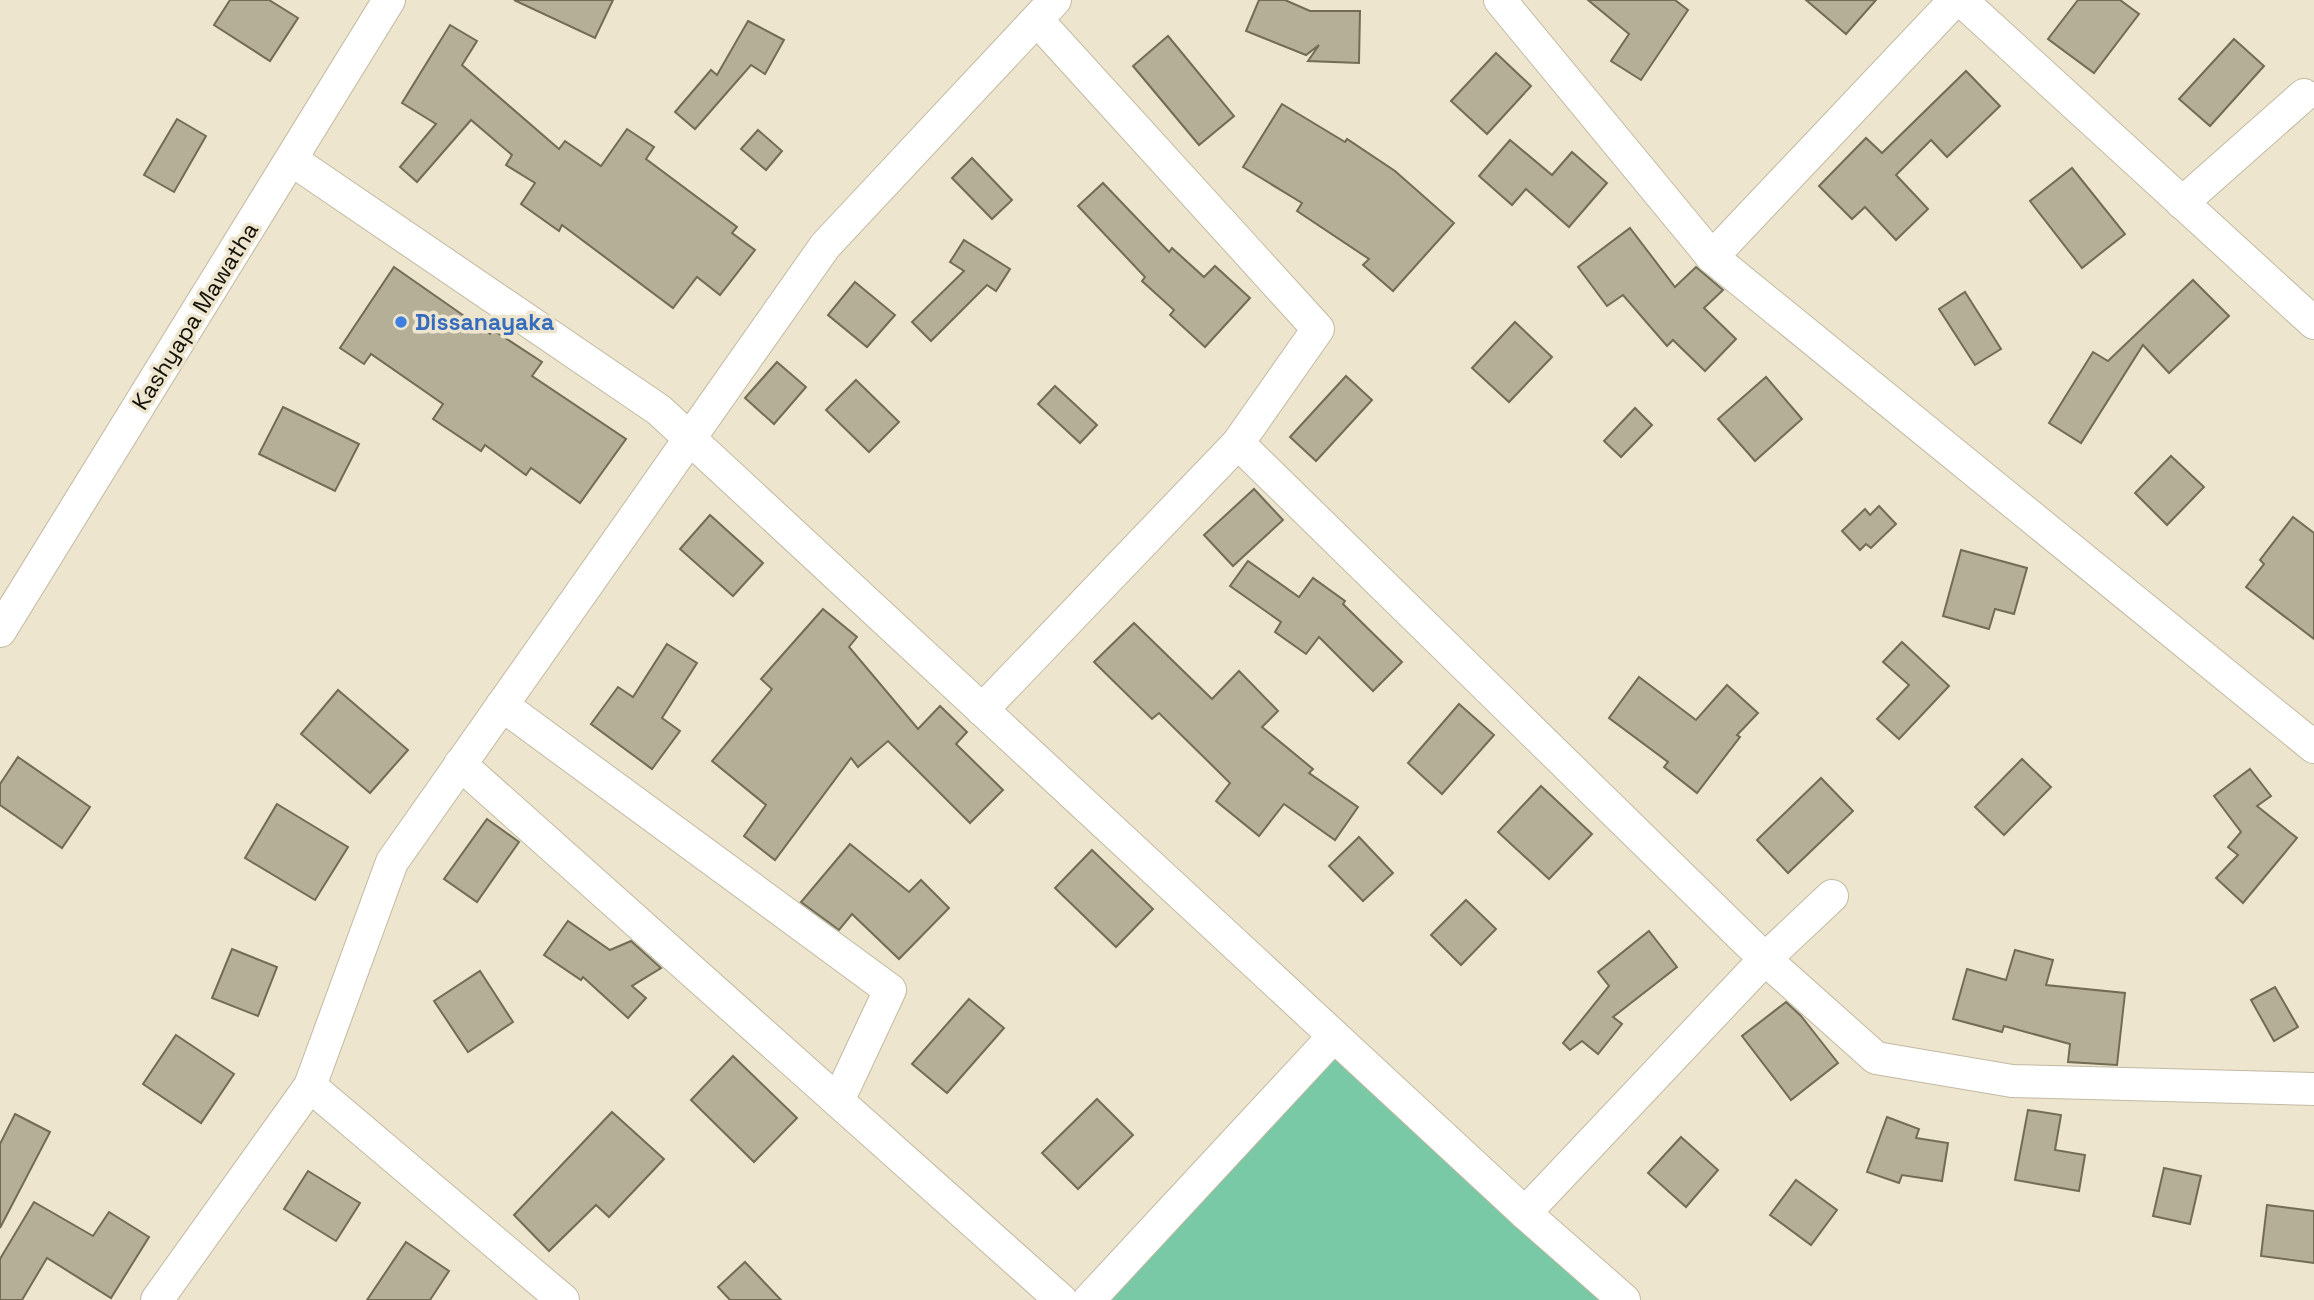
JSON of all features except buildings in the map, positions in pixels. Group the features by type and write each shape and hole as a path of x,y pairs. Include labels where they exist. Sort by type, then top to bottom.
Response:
{"street":[{"name":"Kashyapa Mawatha","path":"0,631 390,0"},
{"path":"1500,0 1713,257 2314,747"},
{"path":"1713,257 1955,0"},
{"path":"1961,0 2314,323"},
{"path":"157,1300 310,1086 392,862 825,246 1046,10 1318,329 1238,443 982,710"},
{"path":"2182,203 2311,97"},
{"path":"292,160 659,410 1334,1037 1624,1300"},
{"path":"1238,443 1765,959 1876,1058 2012,1081 2314,1090"},
{"path":"502,705 890,990 838,1101"},
{"path":"460,764 1060,1300"},
{"path":"1525,1213 1765,959 1832,896"},
{"path":"1088,1300 1334,1037"},
{"path":"310,1086 563,1300"}],"green space":[{"path":"1334,1036 1629,1300 1088,1300"}],"place":[{"name":"Dissanayaka","path":"401,322"}]}
